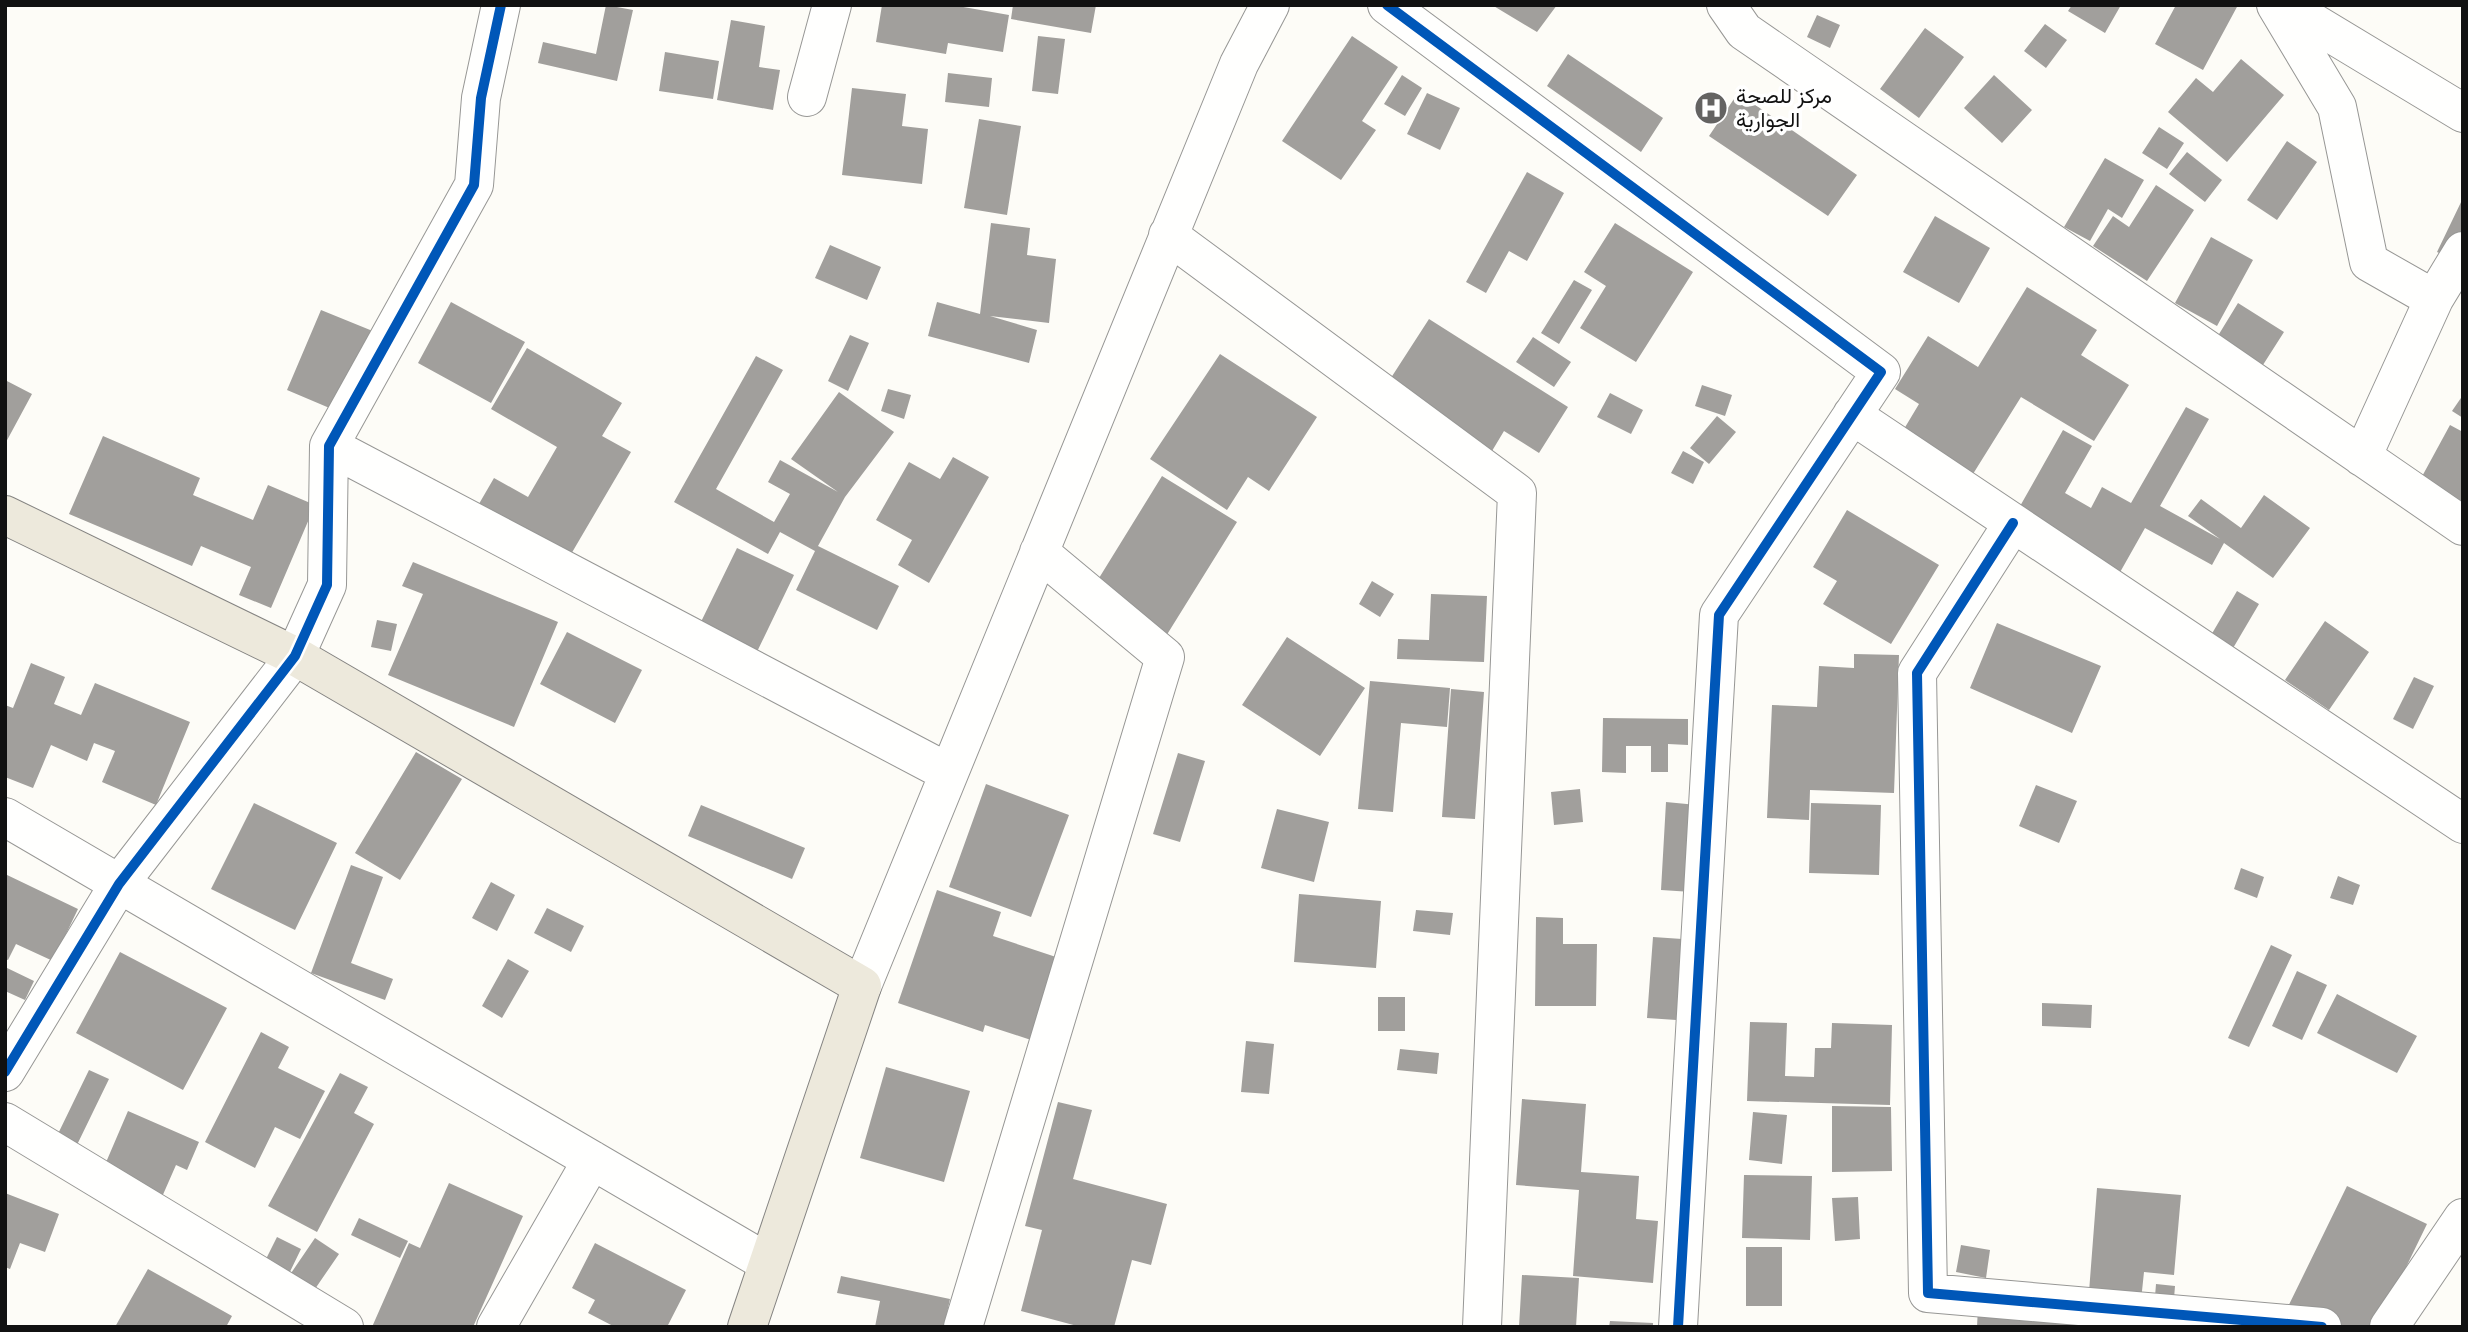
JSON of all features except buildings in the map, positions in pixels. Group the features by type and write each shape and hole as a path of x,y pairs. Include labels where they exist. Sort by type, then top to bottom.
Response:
{"main road":[{"path":"5,515 295,656 862,986 747,1327"}],"street":[{"path":"5,1072 120,884 295,656 327,585 329,446 474,185 481,98 501,5"},
{"path":"807,97 832,5"},
{"path":"862,986 1238,64 1270,5"},
{"path":"1387,5 1881,372 1719,615 1678,1327"},
{"path":"1726,5 1744,31 2463,526"},
{"path":"2276,5 2337,107 2369,262 2434,299"},
{"path":"2284,5 2463,113"},
{"path":"1168,235 1517,493 1482,1327"},
{"path":"2362,457 2434,299 2463,251"},
{"path":"1852,415 2463,824"},
{"path":"329,446 949,773"},
{"path":"2013,523 1917,673 1928,1293 2322,1327"},
{"path":"963,1327 1165,657 1039,552"},
{"path":"5,817 768,1263"},
{"path":"5,1122 344,1327"},
{"path":"496,1327 592,1160"},
{"path":"2389,1327 2463,1218"}],"cycle path":[{"path":"5,1072 119,884 295,656 327,585 329,446 474,185 481,98 501,5"},
{"path":"1387,5 1881,372 1719,615 1678,1327"},
{"path":"2013,523 1917,673 1928,1293 2322,1327"}],"place":[{"name":"مركز للصحة الجوارية","path":"1711,108"}]}
